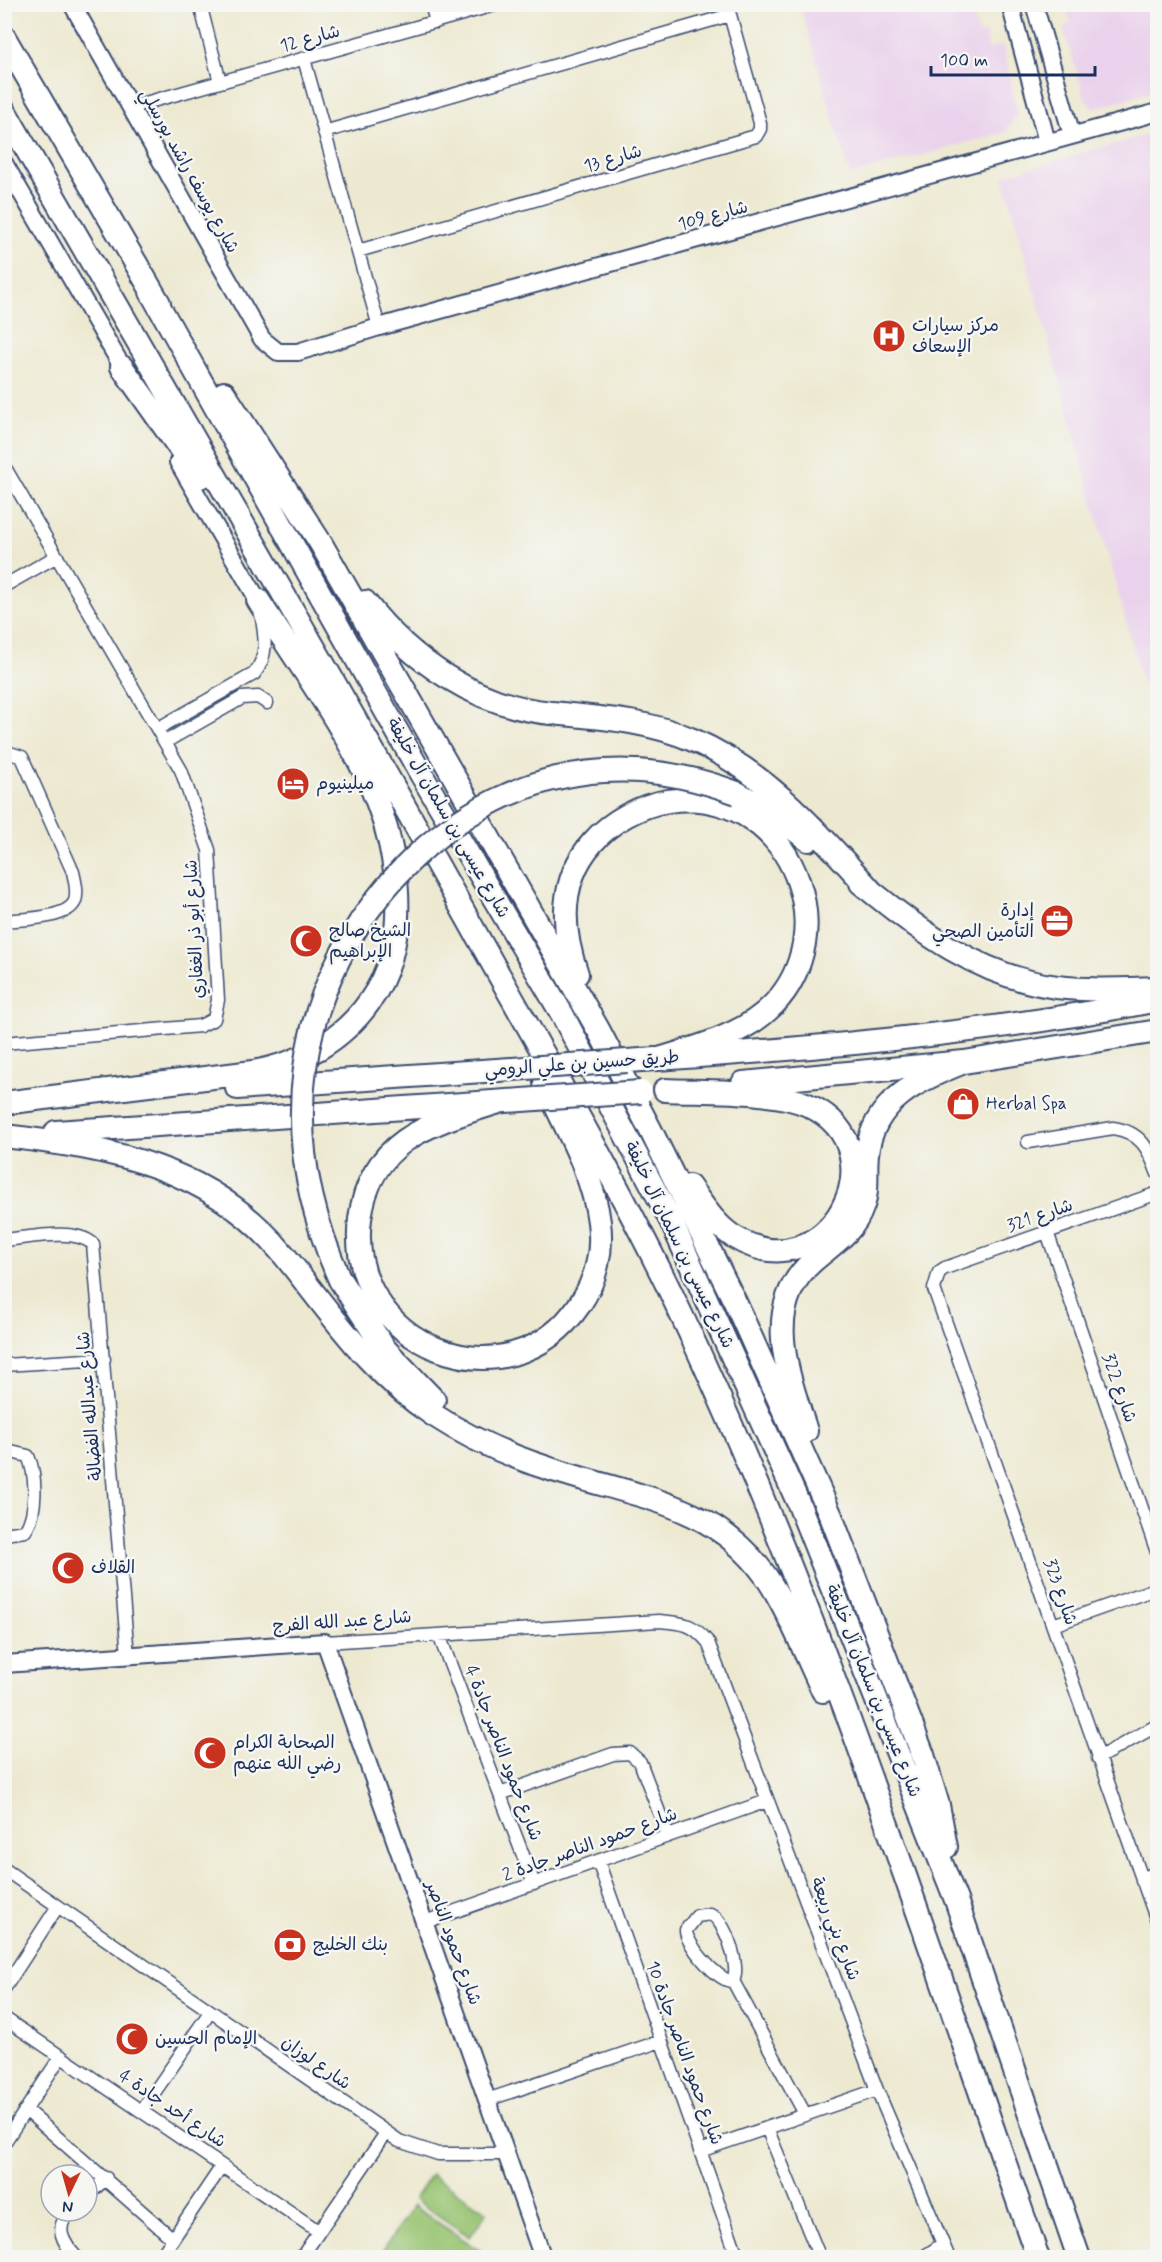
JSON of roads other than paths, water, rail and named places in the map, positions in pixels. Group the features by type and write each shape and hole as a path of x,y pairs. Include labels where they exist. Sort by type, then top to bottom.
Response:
{"highway":[{"path":"4,37 152,292 214,377 320,542 599,1031 651,1131 736,1304 831,1516 923,1755 938,1805 956,1900"},
{"path":"4,110 292,612"},
{"name":"شارع عيسى بن سلمان آل خليفة","path":"152,292 421,774 562,1014 671,1221 798,1502 956,1900 1079,2258"},
{"path":"122,367 292,612"},
{"path":"320,542 390,632 446,676 506,704 551,713 640,723 677,734 712,749 750,771 784,800 872,892"},
{"path":"4,1104 253,1072 282,1066 320,1048 344,1031 364,1010 381,983 393,952 398,914 395,876 378,805 357,758 258,600"},
{"name":"شارع عيسى بن سلمان آل خليفة","path":"292,612 595,1143 681,1313 775,1523 871,1784 1038,2258"},
{"path":"507,1450 452,1414 414,1382 371,1330 340,1280 322,1237 307,1177 302,1113 305,1066 315,1021 334,969 355,930 385,889 423,849 469,814 507,795 569,775 605,771 647,772 685,777 737,793 780,818 910,923 945,946 983,966 1018,979 1057,987 1158,988"},
{"path":"599,1031 572,961 565,925 568,892 584,853 597,837 616,822 648,805 693,800 713,803 736,811 765,830 792,865 805,909 806,934 801,957 792,978 779,998 745,1026 703,1045 659,1059"},
{"path":"485,950 588,1177 597,1208 600,1239 591,1283 577,1308 557,1330 520,1352 478,1358 446,1353 430,1347 406,1332 390,1318 366,1279 359,1253 359,1230 368,1187 393,1148 414,1133 498,1102"},
{"name":"طريق حسين بن علي الرومي","path":"4,1104 659,1059 911,1038 1097,1012 1158,1000"},
{"name":"طريق حسين بن علي الرومي","path":"4,1136 665,1090 964,1062 1158,1031"},
{"path":"1078,1044 1158,1042"},
{"path":"831,1516 783,1354 781,1329 785,1306 801,1274 847,1233 862,1209 867,1188 867,1152 876,1122 882,1113 906,1089 964,1062"},
{"path":"651,1131 717,1222 735,1237 751,1245 784,1249 807,1244 830,1227 848,1202 853,1178 848,1149 833,1123 813,1107 776,1097 665,1090"},
{"path":"4,1136 79,1145 123,1155 159,1166 221,1199 252,1223 282,1253 347,1336 388,1380 433,1414 507,1450 568,1475 674,1505 702,1518 744,1551 772,1586 871,1784"}],"street":[{"name":"شارع يوسف راشد بورسلي","path":"72,4 262,339 278,352"},
{"path":"200,4 220,82"},
{"path":"431,4 436,22"},
{"name":"شارع 12","path":"131,107 498,4"},
{"path":"1010,4 1047,142"},
{"path":"1015,4 1038,80 1044,81 1049,78 1053,68"},
{"path":"1034,4 1072,135"},
{"name":"شارع 13","path":"324,132 728,10 760,123 756,136 358,251"},
{"path":"304,59 379,327"},
{"name":"شارع 109","path":"278,352 298,352 379,327 1158,112"},
{"path":"4,163 258,600 266,641 262,665 254,674 235,686 157,729"},
{"name":"شارع أبو ذر الغفاري","path":"4,466 181,770 209,850 218,1000 214,1019 200,1026 4,1043"},
{"path":"4,586 57,556"},
{"path":"165,742 243,698 253,696 265,701 250,690 235,686"},
{"path":"4,751 22,757 73,872 76,889 75,900 69,909 60,914 4,921"},
{"path":"1028,1142 1113,1128 1126,1130 1141,1139 1150,1153 1158,1174"},
{"name":"شارع 321","path":"939,1272 1047,1232 1156,1198"},
{"name":"شارع 322","path":"1047,1232 1158,1555"},
{"name":"شارع عبدالله الفضالة","path":"4,1240 74,1234 87,1238 93,1244 128,1656"},
{"name":"شارع 323","path":"939,1272 934,1289 1158,1924"},
{"path":"4,1365 104,1359"},
{"path":"4,1455 11,1452 27,1456 31,1464 33,1506 31,1523 25,1531 4,1534"},
{"path":"1053,1625 1158,1588"},
{"name":"شارع عبد الله الفرج","path":"4,1664 587,1624 682,1623"},
{"name":"شارع بني ربيعة","path":"682,1623 696,1628 708,1642 877,2090 949,2258"},
{"name":"شارع حمود الناصر جادة 4","path":"439,1635 534,1884"},
{"name":"شارع حمود الناصر","path":"326,1642 543,2258"},
{"path":"1098,1758 1158,1725"},
{"path":"500,1794 613,1754 630,1753 640,1762 668,1836"},
{"name":"شارع حمود الناصر جادة 2","path":"424,1923 767,1801"},
{"name":"شارع حمود الناصر جادة 10","path":"598,1861 737,2257"},
{"name":"شارع لوزان","path":"4,1869 386,2133 418,2149 438,2154 507,2154"},
{"path":"1142,1881 1158,1870"},
{"path":"4,1989 57,1906"},
{"path":"733,1981 725,1981 715,1974 687,1941 685,1934 687,1926 697,1916 710,1914 720,1921 735,1960 733,1981 805,2115"},
{"path":"142,2110 210,2012"},
{"name":"شارع أحد جادة 4","path":"4,2018 318,2231"},
{"path":"488,2100 661,2041"},
{"path":"4,2143 61,2056"},
{"path":"700,2151 877,2090"},
{"path":"26,2110 173,2239"},
{"path":"767,2128 820,2258"},
{"path":"301,2258 386,2133"},
{"path":"160,2258 222,2166"},
{"path":"99,2185 106,2178"},
{"path":"62,2223 60,2229 64,2244 77,2258"},
{"path":"922,2258 943,2244"}],"place":[{"name":"مركز سيارات الإسعاف","path":"889,336"},
{"name":"ميلينيوم","path":"293,784"},
{"name":"إدارة التأمين الصحي","path":"1057,921"},
{"name":"الشيخ صالح الإبراهيم","path":"306,941"},
{"name":"Herbal Spa","path":"963,1104"},
{"name":"القلاف","path":"68,1568"},
{"name":"الصحابة الكرام رضي الله عنهم","path":"210,1753"},
{"name":"بنك الخليج","path":"290,1945"},
{"name":"الإمام الحسين","path":"132,2039"}]}
